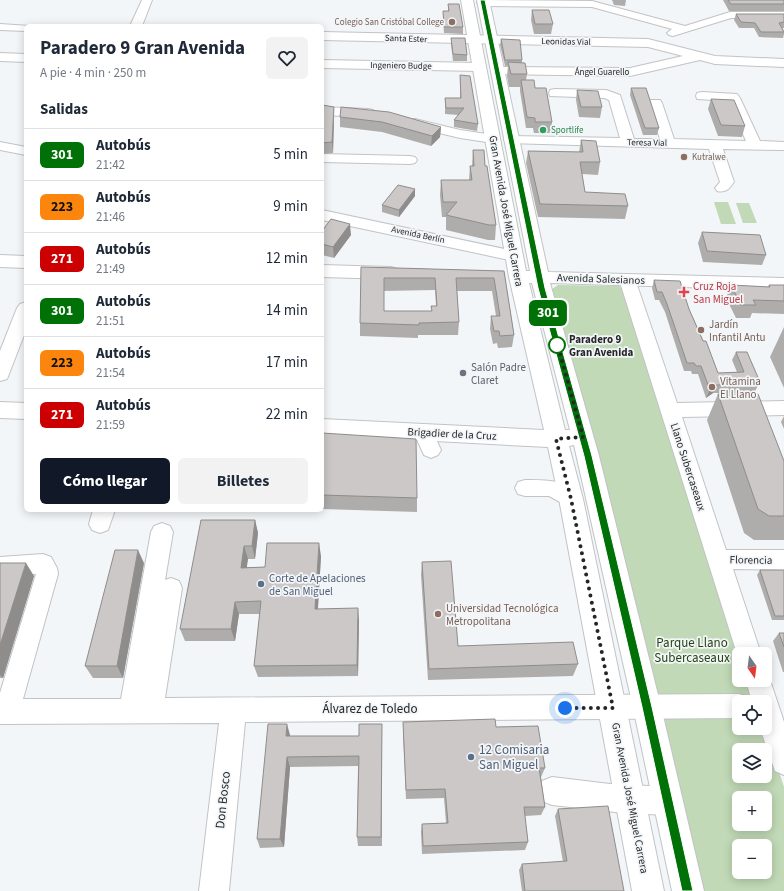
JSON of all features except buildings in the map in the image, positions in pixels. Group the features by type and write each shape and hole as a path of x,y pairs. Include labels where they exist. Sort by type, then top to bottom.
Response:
{"main road":[{"name":"Gran Avenida José Miguel Carrera","path":"467,0 514,256 511,276 564,468 571,499 648,891"},
{"name":"Gran Avenida José Miguel Carrera","path":"483,2 540,277 583,437 647,707 688,891"},
{"path":"492,136 511,140"},
{"path":"0,261 24,262"},
{"path":"324,271 409,273"},
{"name":"Avenida Salesianos","path":"511,276 784,284"},
{"path":"0,410 24,411"},
{"name":"Brigadier de la Cruz","path":"324,427 428,442 583,437"}],"street":[{"path":"137,24 147,0"},
{"path":"483,2 592,4 684,29"},
{"name":"Leonidas Vial","path":"642,43 730,15 784,15"},
{"path":"658,22 666,28 666,35 674,49"},
{"path":"0,27 24,28"},
{"name":"Santa Ester","path":"324,36 490,41"},
{"name":"Leonidas Vial","path":"490,41 642,43 674,49"},
{"name":"Ángel Guarello","path":"674,49 705,58 734,62 784,63"},
{"path":"0,57 24,58"},
{"name":"Ángel Guarello","path":"497,70 630,72 648,69 680,59 705,58"},
{"name":"Ingeniero Budge","path":"324,64 479,67"},
{"path":"555,93 612,96 615,98 628,142"},
{"path":"704,101 732,96 755,145"},
{"path":"655,104 668,143"},
{"path":"324,111 379,114"},
{"path":"400,119 460,134 492,136"},
{"name":"Teresa Vial","path":"511,140 564,147 628,142 784,146"},
{"path":"714,144 727,182 722,188"},
{"path":"2,149 24,151"},
{"path":"324,158 410,160"},
{"path":"515,158 532,159"},
{"name":"Avenida Berlín","path":"324,215 514,256"},
{"name":"Llano Subercaseaux","path":"627,279 747,647"},
{"path":"0,374 24,313"},
{"path":"670,410 784,408"},
{"path":"564,468 550,476 524,482 552,488 571,499"},
{"path":"140,711 137,682 162,532"},
{"name":"Florencia","path":"718,559 784,560"},
{"path":"1,566 43,564 46,568 47,574 3,712"},
{"path":"140,711 171,588"},
{"name":"Álvarez de Toledo","path":"3,712 732,706"},
{"name":"Don Bosco","path":"214,891 233,710"},
{"path":"772,725 784,762"},
{"path":"552,791 593,797 668,801"}],"green space":[{"path":"714,202 728,202 736,224 721,224"},
{"path":"736,203 749,203 757,223 743,223"},
{"name":"Parque Llano Subercaseaux","path":"558,285 619,286 625,291 737,647 732,647 732,687 752,687 755,695 732,695 732,735 767,735 770,743 732,743 732,783 772,783 772,750 784,787 784,891 702,891 552,289"}],"bus line":[{"name":"301","path":"482,0 542,288 588,456 647,707 688,891"}],"place":[{"name":"Colegio San Cristóbal College","path":"452,22"},
{"name":"Sportlife","path":"543,130"},
{"name":"Kutralwe","path":"684,157"},
{"name":"Cruz Roja San Miguel","path":"684,292"},
{"name":"Jardín Infantil Antu","path":"701,330"},
{"name":"Paradero 9 Gran Avenida","path":"557,345"},
{"name":"Salón Padre Claret","path":"463,373"},
{"name":"Vitamina El Llano","path":"712,387"},
{"name":"Corte de Apelaciones de San Miguel","path":"261,584"},
{"name":"Universidad Tecnológica Metropolitana","path":"438,614"},
{"name":"12 Comisaria San Miguel","path":"471,757"}],"route":[{"path":"557,345 556,339 583,437 556,439 571,499 613,708 565,708"}]}
